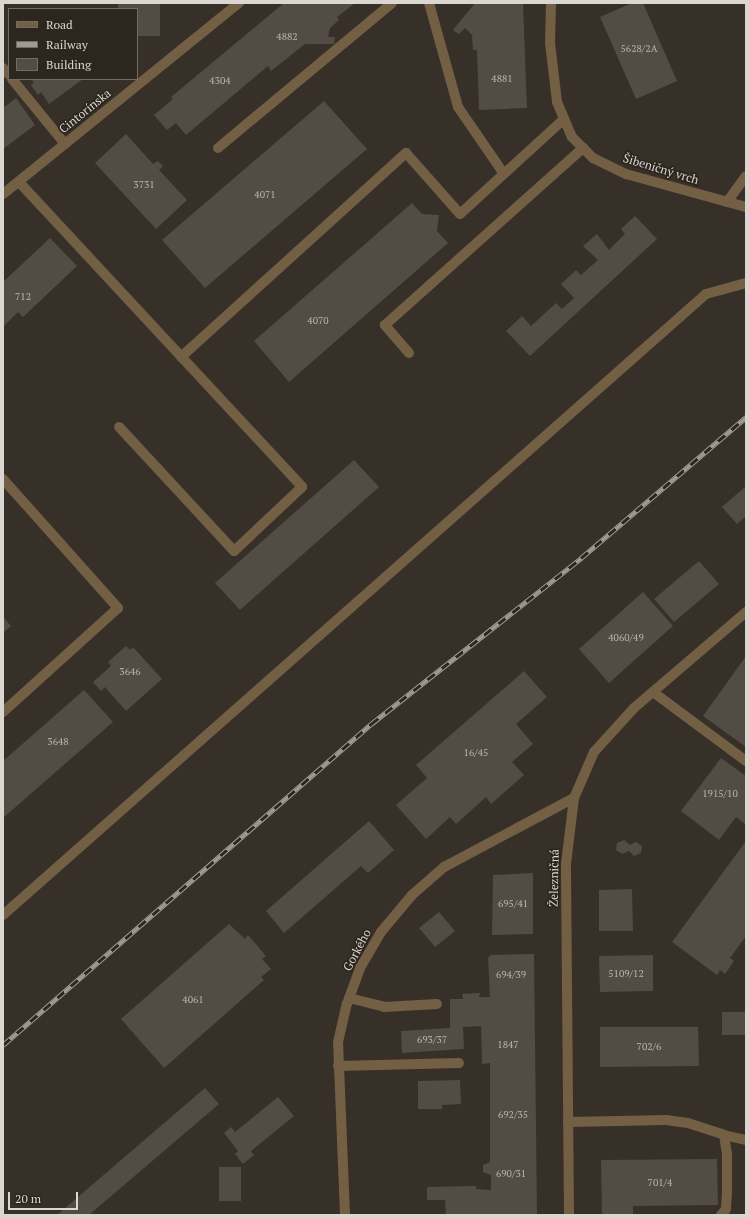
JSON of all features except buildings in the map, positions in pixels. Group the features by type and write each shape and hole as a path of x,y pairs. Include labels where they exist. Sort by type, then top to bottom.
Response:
{"street":[{"name":"Cintorínska","path":"3,194 239,3"},
{"path":"218,148 392,3"},
{"path":"429,3 458,107 504,174"},
{"name":"Šibeničný vrch","path":"551,3 550,43 556,95 572,137 593,158 626,174 746,207"},
{"path":"13,80 65,144"},
{"path":"182,357 406,154 460,214 564,119"},
{"path":"409,354 384,325 583,148"},
{"path":"727,202 746,176"},
{"path":"19,182 302,487 234,551 119,427"},
{"path":"3,915 706,294 746,283"},
{"path":"3,479 118,608 3,712"},
{"name":"Železničná","path":"569,1215 566,864 574,798 594,752 634,708 746,612"},
{"path":"653,692 746,761"},
{"name":"Gorkého","path":"345,1215 338,1042 349,998 360,968 381,932 418,890 450,863 574,798"},
{"path":"349,998 384,1007 437,1004"},
{"path":"338,1066 459,1063"},
{"path":"568,1122 666,1120 688,1123 724,1135 746,1140"},
{"path":"721,1215 726,1209 727,1193 727,1153 724,1135"}],"railway":[{"path":"3,1045 371,724 581,558 746,417"}]}
